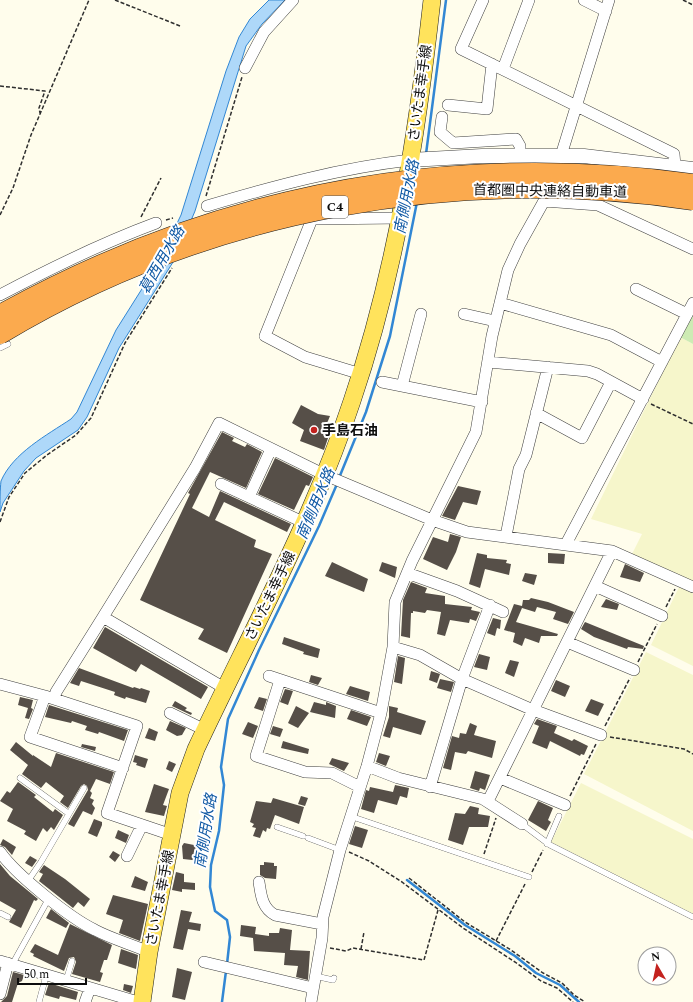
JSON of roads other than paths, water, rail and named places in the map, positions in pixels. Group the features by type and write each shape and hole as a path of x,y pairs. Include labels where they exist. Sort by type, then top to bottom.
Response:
{"highway":[{"name":"首都圏中央連絡自動車道","path":"0,315 88,271 164,238 250,212 334,191 383,182 483,174 597,174 693,184"},
{"name":"首都圏中央連絡自動車道","path":"4,339 74,294 139,264 249,227 323,209 437,192 501,188 582,189 626,192 693,200"}],"main road":[{"name":"さいたま幸手線","path":"142,1002 149,952 184,778 205,730 305,523 325,475 361,374 385,281 399,218 425,64 432,0"}],"street":[{"path":"245,68 264,32 293,0"},
{"path":"483,0 461,49 674,154 675,166"},
{"path":"502,69 529,0"},
{"path":"311,1002 322,924 340,850 367,766 381,713 393,647 395,602 432,520 470,447 476,432 495,321 508,270 520,244 544,202 562,156 607,5 584,0"},
{"path":"448,105 487,109 492,64"},
{"path":"442,117 440,132 453,143 516,139 520,146 520,156"},
{"path":"206,203 330,173 410,160 520,156 584,156 693,169"},
{"path":"584,156 640,171 693,193"},
{"path":"544,202 598,205 693,249"},
{"path":"361,374 305,357 265,336 312,219 399,218"},
{"path":"0,295 67,260 156,223"},
{"path":"636,289 687,314"},
{"path":"500,303 611,335 662,362"},
{"path":"566,544 693,303"},
{"path":"402,386 421,314"},
{"path":"464,314 495,321"},
{"path":"488,362 588,371 642,399"},
{"path":"506,536 519,469 526,455 548,367"},
{"path":"382,382 482,402"},
{"path":"536,413 582,438 611,382"},
{"path":"123,768 30,737 50,698 56,692 195,468 219,423 325,475 432,520 467,532 612,551 693,587"},
{"path":"249,497 271,449"},
{"path":"221,484 305,523"},
{"path":"488,801 612,551"},
{"path":"407,573 456,591 503,612"},
{"path":"595,586 662,616"},
{"path":"430,787 462,679 490,606"},
{"path":"103,617 226,689"},
{"path":"567,642 634,670"},
{"path":"393,647 420,655 462,679 533,710 601,735"},
{"path":"360,787 332,773 305,772 256,756 275,678 381,713"},
{"path":"0,684 138,726 107,813 172,835"},
{"path":"170,713 205,730"},
{"path":"367,766 398,778 488,801 522,824"},
{"path":"500,778 565,806"},
{"path":"127,856 142,824"},
{"path":"1,855 28,881 74,918 95,930 149,952"},
{"path":"259,882 261,896 270,912 275,915 322,924"},
{"path":"204,962 313,988"},
{"path":"0,994 7,963 46,976 138,1002"},
{"path":"85,1002 90,988"}],"lane":[{"path":"0,348 4,339"},
{"path":"20,778 68,814"},
{"path":"28,881 42,862 84,788"},
{"path":"350,816 481,862 529,877"},
{"path":"547,844 559,816"},
{"path":"522,824 547,844 693,917"},
{"path":"277,827 340,850"},
{"path":"7,963 49,898"},
{"path":"0,913 8,917"},
{"path":"66,981 72,961"},
{"path":"39,1002 46,976"},
{"path":"315,976 333,980 334,978"}],"water":[{"name":"葛西用水路","path":"269,0 285,0 262,24 246,46 195,211 175,259 119,348 87,417 78,430 36,458 24,471 3,503 0,512 1,481 6,471 22,453 41,438 71,419 77,412 116,330 157,265 181,215 226,71 239,37 250,19"}],"waterway":[{"name":"南側用水路","path":"426,154 446,0"},
{"name":"南側用水路","path":"339,478 366,412 390,336 417,202"},
{"name":"南側用水路","path":"227,964 230,937 227,920 215,911 210,887 211,865 219,831 224,785 221,767 228,719 259,650 319,526 337,484"},
{"path":"407,880 465,925 515,956 536,973 560,985 579,1002"},
{"name":"南側用水路","path":"222,1002 226,971"}],"place":[{"name":"手島石油","path":"314,430"}]}
